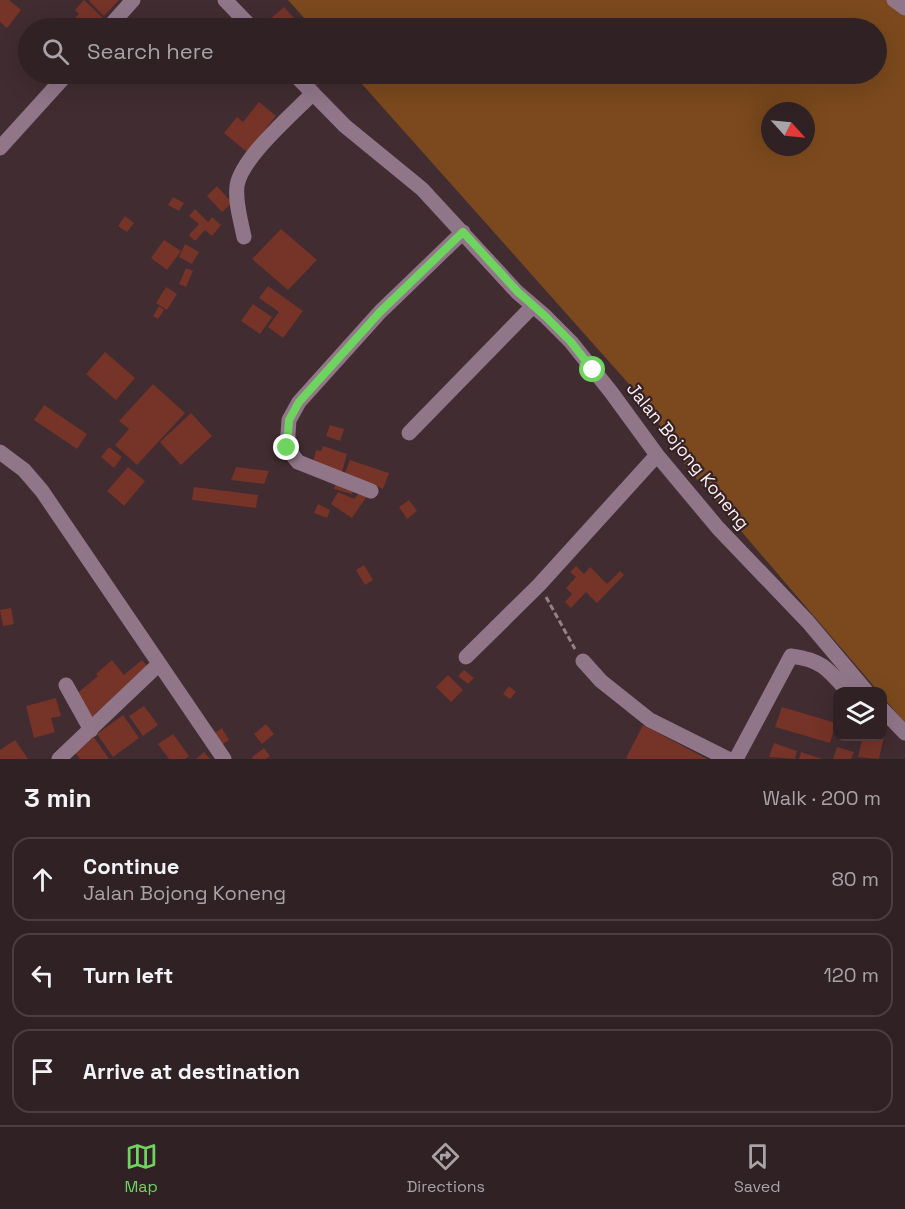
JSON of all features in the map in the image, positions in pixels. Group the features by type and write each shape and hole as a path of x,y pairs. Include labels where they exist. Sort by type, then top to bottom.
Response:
{"street":[{"path":"117,18 133,0"},
{"path":"225,0 242,18"},
{"path":"894,0 905,8"},
{"path":"0,148 58,84"},
{"name":"Jalan Bojong Koneng","path":"304,84 345,126 422,189 518,292 571,342 657,455 718,528 808,622 863,687"},
{"path":"244,237 237,198 240,174 253,155 313,93"},
{"path":"371,491 298,462 287,448 289,420 299,402 380,312 463,232"},
{"path":"410,433 533,306"},
{"path":"0,452 24,470 42,491 224,759"},
{"path":"466,657 539,585 657,455"},
{"path":"736,759 790,656 809,658 826,667 844,687"},
{"path":"583,661 602,681 650,720 728,759"},
{"path":"59,759 159,664"},
{"path":"66,685 91,730"},
{"path":"887,714 902,729"},
{"path":"887,726 902,729"}],"path":[{"path":"539,585 583,661"}],"shaded area":[{"path":"288,0 905,0 905,723 887,702 887,687 875,687 687,468 645,402 362,84 887,84 887,18 304,18"}],"building":[{"path":"0,0 9,0 21,10 7,28 0,22"},
{"path":"84,0 103,18 75,18 79,14 75,10"},
{"path":"90,0 119,0 104,16"},
{"path":"284,7 294,18 271,18"},
{"path":"259,102 276,116 247,152 224,133 237,117 243,122"},
{"path":"217,186 232,203 222,212 207,196"},
{"path":"173,197 184,203 179,211 168,205"},
{"path":"195,209 208,222 212,217 221,225 212,236 205,230 195,241 189,235 199,224 189,216"},
{"path":"125,216 134,223 127,232 118,226"},
{"path":"281,229 317,260 288,290 252,259"},
{"path":"164,240 181,251 167,270 151,258"},
{"path":"185,244 199,252 192,264 179,257"},
{"path":"186,268 193,271 186,287 179,284"},
{"path":"268,286 303,311 283,338 268,327 279,312 259,298"},
{"path":"166,287 177,294 167,310 156,303"},
{"path":"253,304 272,317 260,334 241,321"},
{"path":"159,306 164,310 158,319 153,316"},
{"path":"105,352 135,378 116,400 86,374"},
{"path":"153,384 185,413 137,465 115,445 129,429 119,421"},
{"path":"44,405 87,434 77,449 34,420"},
{"path":"191,413 212,436 181,465 160,442"},
{"path":"330,425 344,429 340,441 326,436"},
{"path":"323,446 347,454 342,472 313,463 316,450 321,451"},
{"path":"109,447 122,457 114,468 101,457"},
{"path":"350,460 389,473 383,489 345,473"},
{"path":"128,467 145,481 124,506 107,491"},
{"path":"236,467 269,471 264,484 231,480"},
{"path":"337,478 355,485 352,494 334,489"},
{"path":"194,487 258,495 256,508 192,500"},
{"path":"338,492 354,499 360,492 367,496 352,518 331,504"},
{"path":"409,500 417,511 407,519 399,507"},
{"path":"318,504 330,510 327,518 314,513"},
{"path":"364,565 373,580 365,585 356,570"},
{"path":"576,566 584,574 590,567 607,584 620,571 624,575 597,603 586,592 571,608 565,602 572,594 566,588 576,577 570,572"},
{"path":"11,608 14,624 3,626 0,610"},
{"path":"112,660 124,675 142,660 150,670 95,714 97,716 93,720 74,696 98,676 96,674"},
{"path":"464,670 474,678 468,684 458,676"},
{"path":"448,675 463,690 451,702 436,687"},
{"path":"509,686 516,692 510,699 503,694"},
{"path":"56,698 61,716 51,718 55,732 34,738 26,706"},
{"path":"144,706 158,725 143,736 129,716"},
{"path":"782,707 833,722 833,733 830,743 775,727"},
{"path":"123,715 139,738 113,757 97,734"},
{"path":"266,724 274,734 262,744 254,734"},
{"path":"643,725 707,759 626,758"},
{"path":"222,728 229,740 220,746 213,734"},
{"path":"173,734 189,756 185,759 169,759 158,744"},
{"path":"93,736 109,759 80,759 74,752"},
{"path":"15,740 28,759 0,759 0,750"},
{"path":"862,741 883,741 879,759 858,757"},
{"path":"774,743 797,751 795,759 769,757"},
{"path":"837,747 854,752 851,759 833,759"},
{"path":"264,748 270,756 266,759 253,759 252,757"},
{"path":"204,752 210,759 196,759"},
{"path":"801,752 822,759 799,759"}],"route":[{"path":"287,448 289,420 299,402 380,312 463,232 518,292 571,342 593,370"}]}
